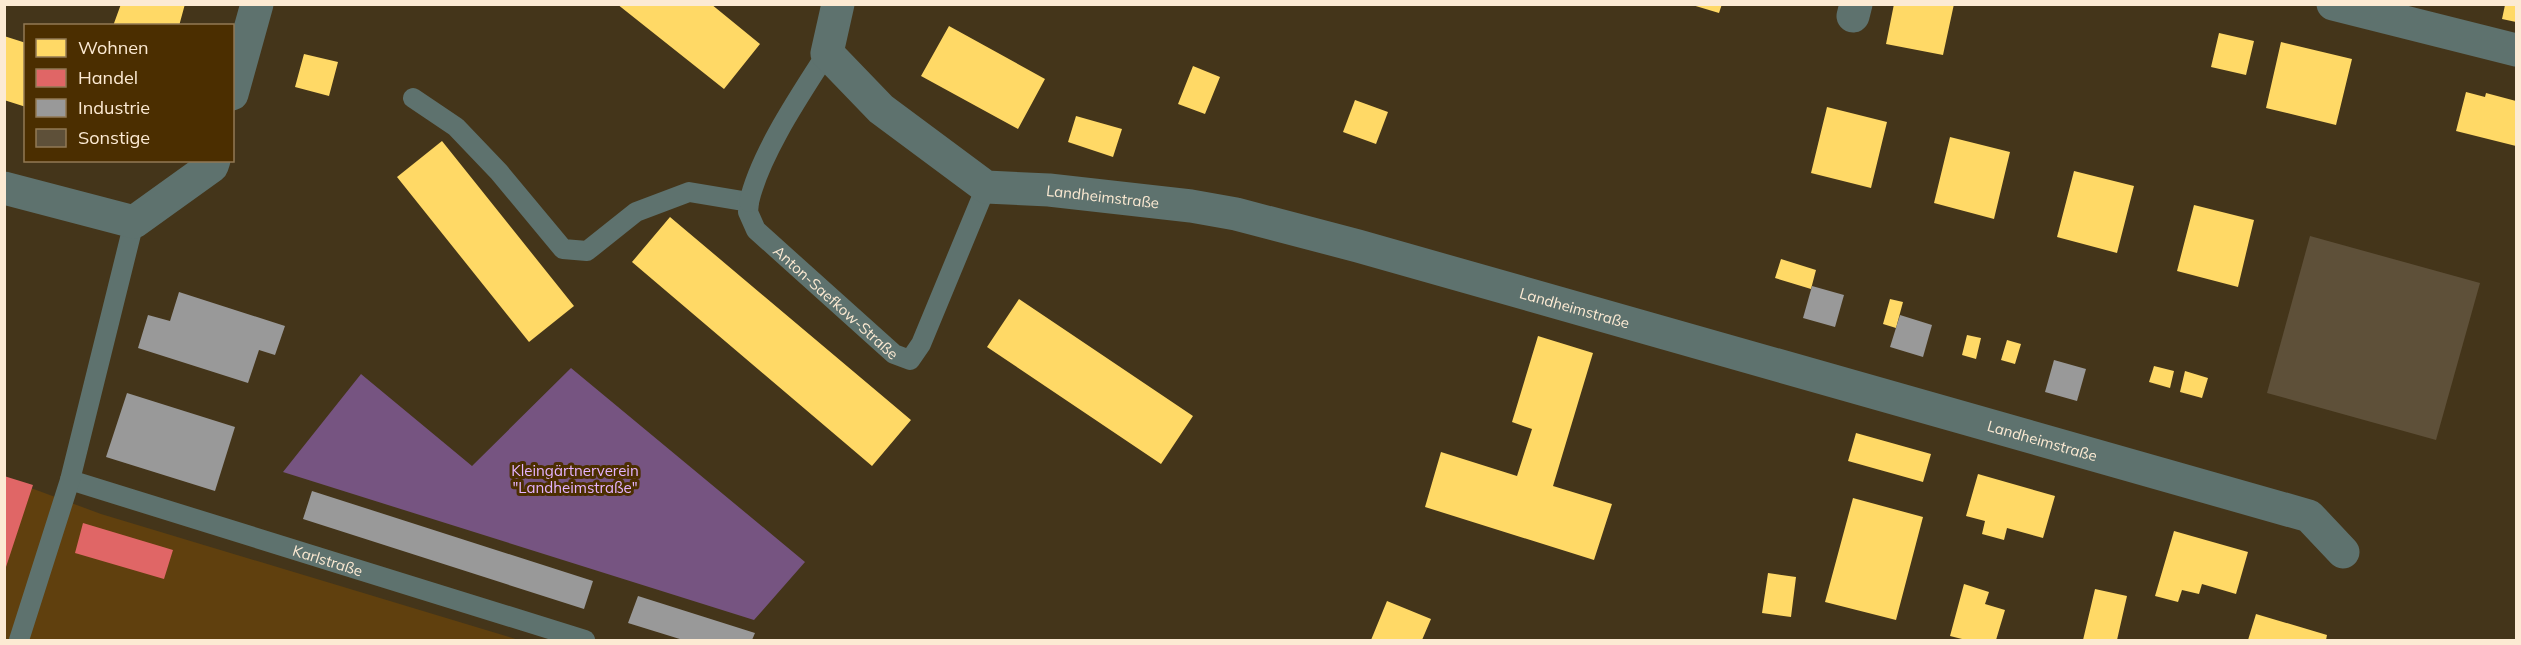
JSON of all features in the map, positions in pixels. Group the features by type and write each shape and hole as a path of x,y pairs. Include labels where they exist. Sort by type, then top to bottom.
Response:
{"street":[{"path":"234,87 257,4"},
{"path":"838,4 827,53 881,109 986,187"},
{"path":"2333,4 2517,50"},
{"path":"4,188 134,222 212,166 213,162"},
{"name":"Landheimstraße","path":"986,187 1049,190 1191,206 1236,214 1347,243 2309,516 2343,552"}],"lane":[{"path":"413,98 456,127 499,172 563,249 587,251 636,212 689,192 749,202 752,185 792,107 827,53"},
{"name":"Anton-Saefkow-Straße","path":"749,202 748,212 756,230 894,354 910,360 921,344 986,187"},
{"path":"19,640 70,480 134,222"},
{"name":"Karlstraße","path":"70,480 585,640"}],"shaded area":[{"path":"4,478 101,514 519,640 5,640"}],"green space":[{"name":"Kleingärtnerverein \"Landheimstraße\"","path":"571,368 805,562 754,620 283,472 361,374 472,466"}],"building: Wohnen":[{"path":"121,4 185,4 180,24 114,24"},
{"path":"617,4 711,4 760,44 724,89"},
{"path":"1689,4 1722,4 1719,13"},
{"path":"1894,4 1954,4 1943,55 1886,44"},
{"path":"2505,5 2516,5 2516,22 2502,19"},
{"path":"949,26 1045,79 1018,129 921,76"},
{"path":"2219,33 2254,41 2246,75 2211,67"},
{"path":"4,36 24,42 24,106 4,100"},
{"path":"2281,42 2352,59 2336,125 2266,108"},
{"path":"304,54 338,62 329,96 295,87"},
{"path":"1193,66 1220,77 1205,114 1178,104"},
{"path":"2466,92 2485,97 2486,93 2516,101 2516,146 2456,131"},
{"path":"1355,100 1388,112 1376,144 1343,132"},
{"path":"1827,107 1887,122 1871,188 1811,173"},
{"path":"1076,116 1122,129 1113,157 1068,142"},
{"path":"1950,137 2010,152 1994,219 1934,203"},
{"path":"442,141 574,306 529,342 397,177"},
{"path":"2074,171 2134,186 2117,253 2057,237"},
{"path":"2194,205 2254,220 2238,287 2177,271"},
{"path":"670,217 911,420 872,466 632,262"},
{"path":"1781,259 1816,270 1811,289 1775,278"},
{"path":"1019,299 1193,416 1161,464 987,347"},
{"path":"1890,299 1903,302 1896,328 1883,324"},
{"path":"1967,335 1981,338 1976,359 1962,355"},
{"path":"1538,336 1593,353 1553,486 1612,504 1594,560 1425,507 1441,452 1517,476 1532,429 1512,422"},
{"path":"2007,340 2021,344 2015,364 2001,360"},
{"path":"2154,366 2174,371 2170,388 2149,382"},
{"path":"2185,371 2208,378 2202,398 2180,392"},
{"path":"1856,433 1931,454 1923,482 1848,461"},
{"path":"1978,474 2055,496 2043,538 2007,528 2004,540 1982,534 1985,521 1966,516"},
{"path":"1853,498 1923,517 1896,620 1825,602"},
{"path":"2174,531 2248,552 2236,594 2202,584 2199,594 2182,590 2178,602 2155,596"},
{"path":"1768,573 1796,577 1791,617 1762,613"},
{"path":"1964,584 1989,592 1985,604 2005,610 1996,640 1966,640 1950,636"},
{"path":"2095,589 2127,596 2117,640 2083,640"},
{"path":"1387,601 1431,619 1422,640 1371,640"},
{"path":"2256,614 2327,635 2326,640 2248,640"}],"building: Handel":[{"path":"4,476 33,485 5,570 4,570"},
{"path":"83,523 173,550 164,579 75,553"}],"building: Industrie":[{"path":"1812,286 1844,295 1835,327 1803,318"},
{"path":"179,292 285,326 275,355 259,350 248,383 138,348 148,315 170,321"},
{"path":"1900,315 1932,325 1923,357 1890,347"},
{"path":"2054,360 2086,369 2077,401 2045,392"},
{"path":"127,393 235,427 215,491 106,457"},
{"path":"312,491 593,581 584,609 303,519"},
{"path":"638,596 755,633 752,640 683,640 628,623"}],"building: Sonstige":[{"path":"2310,236 2480,283 2436,440 2267,393"}]}
